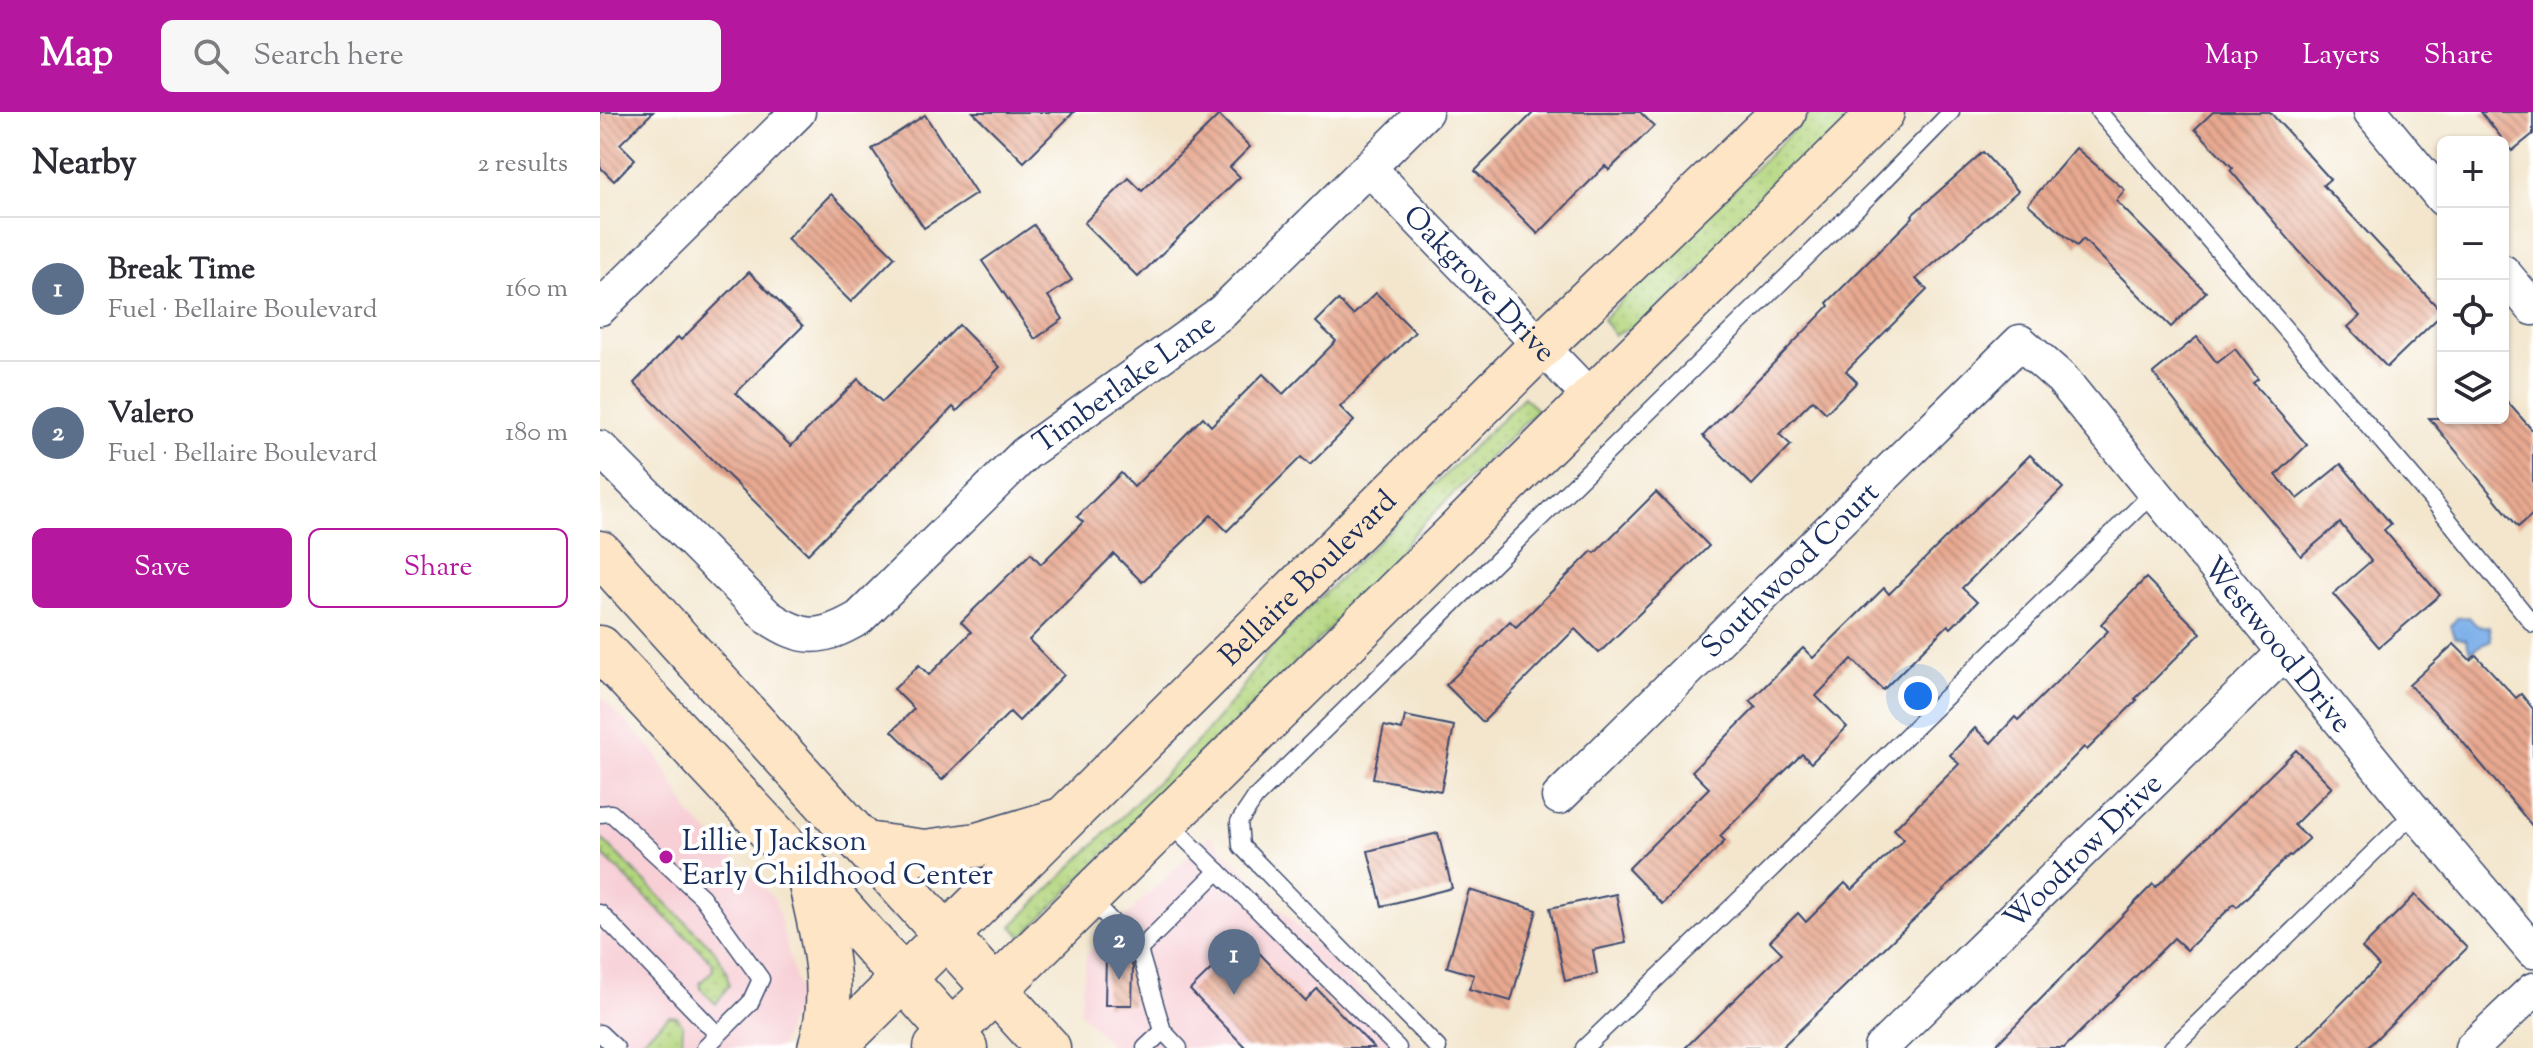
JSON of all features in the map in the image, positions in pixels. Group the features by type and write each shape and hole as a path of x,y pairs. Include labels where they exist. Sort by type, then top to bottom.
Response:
{"main road":[{"name":"Bellaire Boulevard","path":"833,1048 1541,346 1784,112"},
{"path":"600,648 904,979 951,1043 995,989 1882,112"},
{"path":"600,553 1048,1048"},
{"path":"865,844 925,852 977,845 1064,820"},
{"path":"807,870 829,963 826,1028 820,1048"}],"street":[{"path":"600,308 798,112"},
{"name":"Timberlake Lane","path":"600,448 768,617 788,631 811,637 837,631 859,618 1026,453 1222,312 1425,112"},
{"path":"2371,112 2437,192"},
{"name":"Oakgrove Drive","path":"1369,168 1592,399"},
{"path":"2509,279 2533,308"},
{"name":"Westwood Drive","path":"2020,342 2062,379 2415,812 2533,951"},
{"name":"Southwood Court","path":"1559,797 1986,379 2020,342"},
{"name":"Woodrow Drive","path":"1881,1048 2285,652"},
{"path":"2472,1048 2533,990"}],"lane":[{"path":"1438,1048 1241,846 1239,822 1255,798 1951,112"},
{"path":"2103,113 2434,502 2533,624"},
{"path":"1584,1048 1762,878 2154,492"},
{"path":"2172,1048 2415,812"},
{"path":"600,814 611,813 702,897 761,979 750,1003 705,1048"},
{"path":"1166,820 1398,1048"},
{"path":"1139,950 1218,871"},
{"path":"1088,897 1139,950 1163,1031 1179,1048"},
{"path":"600,913 718,1035"},
{"path":"1145,1048 1163,1031"},
{"path":"600,1033 616,1048"}],"shaded area":[{"name":"Lillie J Jackson Early Childhood Center","path":"600,696 656,753 690,814 775,900 799,994 780,1048 600,1048"},
{"path":"1209,835 1417,1048 1114,1048 1080,1012 1086,955"}],"green space":[{"path":"1812,112 1862,112 1644,323 1614,335 1603,319"},
{"path":"1524,397 1537,410 1415,532 1373,585 1022,937 1012,926 1200,739 1235,698 1275,642"},
{"path":"600,837 714,950 726,970 729,985 716,1004 701,989 700,983 713,970 712,962 600,852"},
{"path":"669,1016 677,1017 683,1025 682,1043 678,1048 640,1048 641,1041"}],"water":[{"path":"2469,617 2476,625 2489,627 2491,640 2470,651 2466,640 2455,637 2451,626 2457,618"}],"building":[{"path":"600,112 653,112 620,144 635,159 614,181 600,167"},
{"path":"973,112 1074,112 1024,162"},
{"path":"1534,112 1640,112 1654,126 1609,170 1605,166 1538,234 1475,171"},
{"path":"2213,112 2270,112 2330,179 2323,185 2437,307 2437,319 2387,367 2348,327 2360,316 2298,250 2230,170 2233,168 2195,129"},
{"path":"2481,112 2533,112 2533,134 2512,151 2509,136 2500,136"},
{"path":"925,115 976,194 924,228 872,149"},
{"path":"1219,115 1250,147 1230,167 1240,177 1138,277 1084,223 1129,178 1142,191"},
{"path":"2076,148 2125,190 2116,201 2206,292 2171,327 2083,239 2077,246 2028,204"},
{"path":"1983,152 2018,191 1916,279 1927,290 1846,371 1857,382 1826,413 1813,400 1779,434 1791,445 1752,485 1703,436 1912,215"},
{"path":"831,194 895,257 851,302 787,239"},
{"path":"1034,225 1072,280 1048,296 1063,319 1035,339 982,261"},
{"path":"749,272 803,326 736,393 791,446 858,379 882,402 959,325 1000,367 957,411 953,407 808,554 634,383 678,337 681,340"},
{"path":"1376,293 1415,332 1340,407 1354,421 1310,465 1301,457 1227,531 1211,515 1142,582 1114,554 1029,640 1064,675 1019,721 1010,712 942,780 892,731 914,709 894,689 919,665 929,675 971,632 961,622 1031,553 1041,564 1083,522 1077,517 1121,473 1134,487 1203,417 1211,426 1263,374 1283,394 1336,341 1316,322 1338,300 1353,315"},
{"path":"2197,337 2217,363 2235,349 2258,379 2253,383 2307,445 2276,475 2298,499 2341,464 2391,524 2384,530 2440,595 2379,647 2333,594 2371,561 2340,523 2301,556 2153,373"},
{"path":"2509,404 2533,431 2533,514 2518,527 2429,418 2437,418 2437,424 2509,424"},
{"path":"2030,455 2063,488 1962,588 1977,602 1951,628 1948,625 1883,690 1852,659 1816,696 1847,727 1811,763 1802,754 1720,836 1725,841 1662,904 1628,869 1709,788 1692,771 1756,707 1750,701 1803,648 1813,658 1884,588 1889,594"},
{"path":"1656,492 1709,546 1599,653 1575,629 1483,722 1446,685 1510,621 1516,627"},
{"path":"2146,578 2201,633 2137,700 2087,750 2084,747 1932,902 1781,1048 1685,1048 1782,953 1770,941 1798,913 1806,922 1845,883 1852,890 1904,839 1894,829 1959,764 1950,755 1975,728 1991,743 2015,717 2018,720 2108,631 2101,624"},
{"path":"2454,644 2470,660 2476,655 2516,698 2521,694 2533,709 2533,827 2453,730 2409,685"},
{"path":"1405,716 1454,726 1441,791 1373,778 1384,726 1402,730"},
{"path":"2296,750 2332,787 2294,825 2309,839 2187,950 2174,938 2064,1048 1993,1048 2153,884 2156,887"},
{"path":"1438,833 1452,888 1382,906 1368,851"},
{"path":"1469,890 1537,910 1511,1001 1469,989 1474,975 1447,967"},
{"path":"1616,894 1626,943 1593,950 1597,974 1565,981 1550,908"},
{"path":"2415,895 2467,948 2367,1048 2297,1048 2379,966 2362,948"},
{"path":"1244,937 1305,1001 1317,989 1374,1048 1246,1048 1190,990"},
{"path":"1106,954 1129,956 1133,968 1132,1005 1105,1005"}],"place":[{"name":"Lillie J Jackson Early Childhood Center","path":"666,857"},
{"name":"Valero","path":"1119,980"},
{"name":"Break Time","path":"1234,995"}]}
